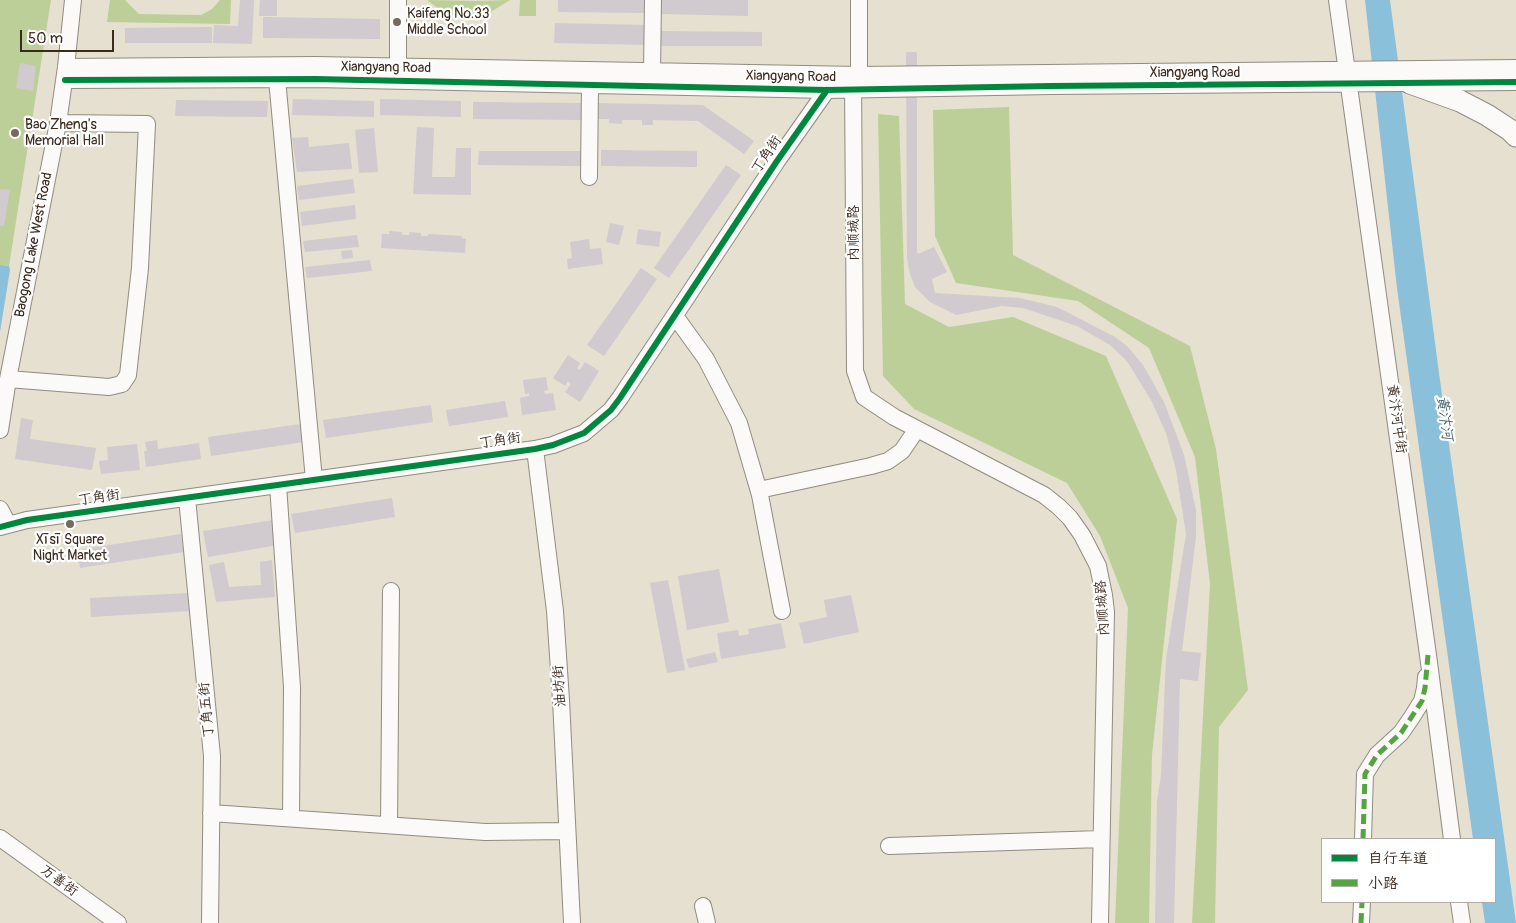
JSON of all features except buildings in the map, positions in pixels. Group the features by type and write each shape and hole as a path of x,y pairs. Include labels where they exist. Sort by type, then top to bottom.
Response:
{"main road":[{"path":"1410,76 1487,115 1516,136"}],"street":[{"name":"Baogong Lake West Road","path":"0,430 8,379 58,123 66,74 73,0"},
{"path":"398,0 398,67"},
{"path":"652,72 653,0"},
{"name":"内顺城路","path":"859,0 855,371 864,397 872,403 1052,501 1064,512 1082,535 1098,566 1106,612 1100,923"},
{"name":"黄汴河中街","path":"1337,0 1356,77 1452,838"},
{"name":"Xiangyang Road","path":"66,74 315,65 652,72 858,81 1051,86 1410,76 1516,68"},
{"name":"Xiangyang Road","path":"66,74 827,90 858,81"},
{"name":"Xiangyang Road","path":"1410,76 1516,82"},
{"path":"277,79 314,480"},
{"path":"589,177 590,85"},
{"name":"丁角街","path":"4,525 535,449 553,445 584,433 611,410 777,161 827,90"},
{"path":"8,379 109,387 122,384 128,375 140,268 147,124 58,123"},
{"path":"675,316 706,359 739,423 759,490 782,611"},
{"path":"759,490 888,461 902,451 917,428"},
{"name":"油坊街","path":"535,449 554,612 561,700 572,923"},
{"path":"278,485 292,687 291,818"},
{"name":"丁角五街","path":"187,498 212,756 210,923"},
{"path":"0,510 4,525"},
{"path":"389,825 391,592"},
{"path":"1363,838 1365,774 1377,755 1401,733 1422,702 1426,688 1428,655"},
{"path":"212,813 485,832 567,831"},
{"name":"万善街","path":"0,838 118,923"},
{"path":"889,846 1101,839"},
{"path":"1361,923 1362,903"},
{"path":"1460,903 1462,923"},
{"path":"703,906 707,923"}],"green space":[{"name":"Bao Zheng's Memorial Hall","path":"0,0 51,0 9,266 0,265"},
{"path":"110,0 125,0 139,14 201,15 212,9 220,0 231,0 230,24 107,22"},
{"path":"427,0 510,0 489,13 470,16 449,13 439,9"},
{"path":"520,0 536,0 536,16 519,16"},
{"path":"1009,107 1013,255 1190,346 1216,449 1248,690 1219,727 1215,923 1192,923 1210,584 1195,457 1149,348 1078,301 956,283 935,236 933,110"},
{"path":"878,114 899,116 905,304 949,327 1013,317 1106,356 1177,519 1152,755 1149,923 1115,923 1128,608 1100,536 1067,483 914,409 883,376"}],"water":[{"name":"黄汴河","path":"1365,0 1390,0 1439,373 1516,923 1485,923 1482,903 1496,903 1496,838 1473,838 1397,288"},
{"path":"0,265 9,266 10,270 0,332"}],"marked path":[{"path":"1363,838 1365,774 1377,755 1401,733 1422,701 1428,655"},
{"path":"1361,923 1362,903"}],"cycle path":[{"path":"65,80 315,79 827,90 1516,82"},
{"path":"0,527 27,520 535,449 553,445 584,433 611,410 620,398 777,161 827,90"}],"place":[{"name":"Kaifeng No.33 Middle School","path":"397,22"},
{"name":"Bao Zheng's Memorial Hall","path":"15,133"},
{"name":"Xīsī Square Night Market","path":"70,524"}]}
